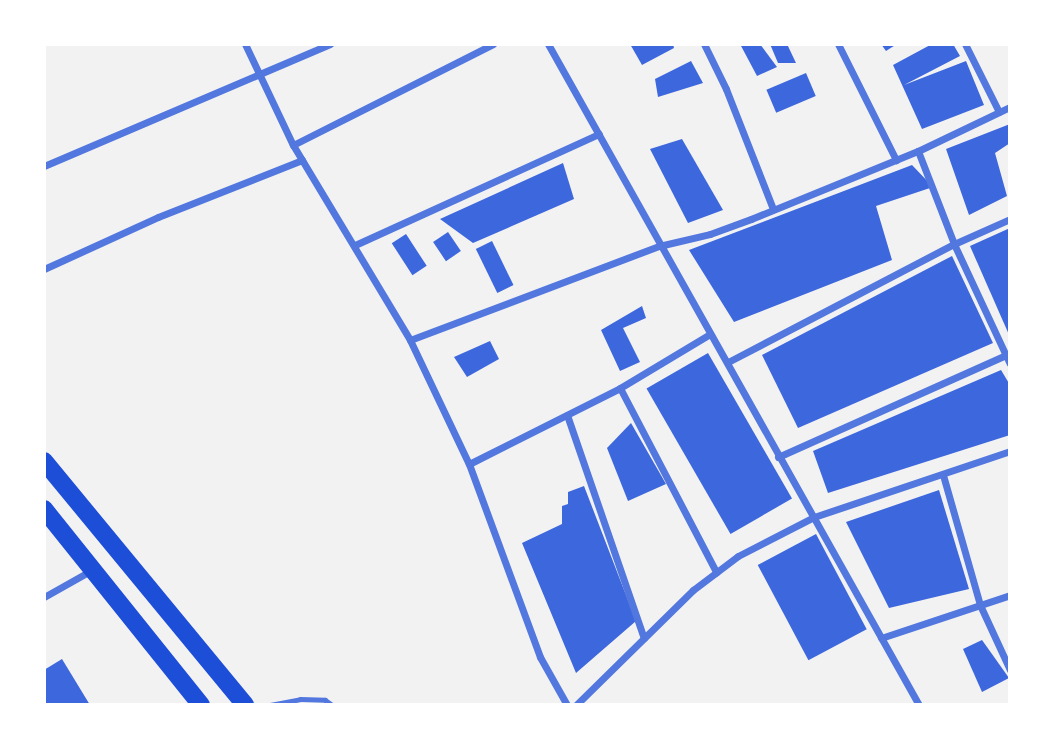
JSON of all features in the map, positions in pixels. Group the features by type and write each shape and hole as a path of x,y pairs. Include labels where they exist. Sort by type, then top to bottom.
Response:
{"highway":[{"path":"44,461 245,705"},
{"path":"44,509 201,705"}],"street":[{"path":"245,44 293,145 410,340 469,464 540,657 567,705"},
{"path":"44,166 330,44"},
{"path":"293,145 493,44"},
{"path":"548,44 659,246 729,362 778,457 919,705"},
{"path":"705,44 774,209"},
{"path":"838,44 896,160"},
{"path":"965,44 999,112"},
{"path":"410,340 659,246 710,234 918,151 1010,107"},
{"path":"355,245 599,134"},
{"path":"918,151 954,244 1008,354 1010,364"},
{"path":"44,269 158,217 302,160"},
{"path":"729,362 954,244 1010,219"},
{"path":"469,464 620,388 710,334"},
{"path":"778,457 1008,354"},
{"path":"620,388 716,572"},
{"path":"567,415 644,638"},
{"path":"576,705 692,590 738,556 814,517 1010,451"},
{"path":"943,475 980,605 1010,670"},
{"path":"44,597 93,570"},
{"path":"881,638 1010,595"}],"lane":[{"path":"270,705 300,699 325,700 331,705"}],"building":[{"path":"630,44 673,44 674,48 642,65"},
{"path":"740,44 760,44 777,67 757,76"},
{"path":"770,44 787,44 796,63 778,63"},
{"path":"881,44 897,44 886,51"},
{"path":"932,44 953,44 960,56 904,85 966,61 984,105 922,129 893,65"},
{"path":"691,61 703,83 658,97 655,79"},
{"path":"806,73 816,96 776,113 766,90"},
{"path":"1010,124 1010,143 995,153 1007,196 969,215 946,149"},
{"path":"682,139 723,210 688,223 650,149"},
{"path":"563,163 574,199 473,243 440,219"},
{"path":"912,165 933,187 876,206 892,260 734,322 689,250"},
{"path":"1010,228 1010,337 970,246"},
{"path":"448,232 461,251 446,261 433,242"},
{"path":"406,234 427,266 412,275 392,243"},
{"path":"492,241 513,285 497,293 476,249"},
{"path":"952,256 993,343 798,428 762,355"},
{"path":"642,306 646,318 623,328 640,362 620,371 601,330"},
{"path":"490,341 499,359 467,377 454,357"},
{"path":"708,353 792,498 731,534 647,388"},
{"path":"1001,370 1010,385 1010,435 828,493 813,451"},
{"path":"631,423 666,484 628,501 607,448"},
{"path":"584,486 636,621 576,673 522,543 562,524 562,506 568,504 568,492"},
{"path":"939,490 969,589 889,608 846,522"},
{"path":"816,534 867,629 808,660 758,565"},
{"path":"982,640 1009,678 982,692 963,649"},
{"path":"62,659 90,705 44,705 44,670"}]}
